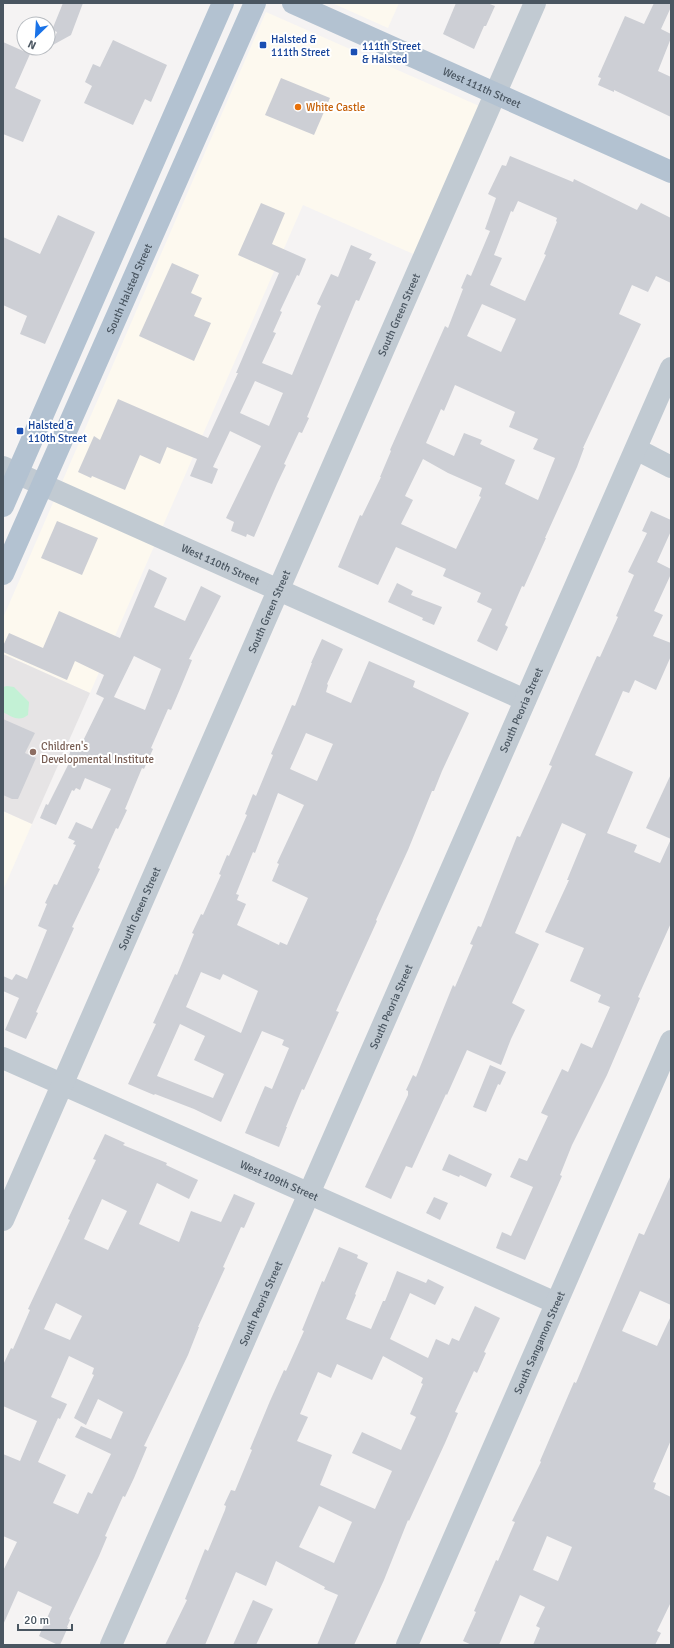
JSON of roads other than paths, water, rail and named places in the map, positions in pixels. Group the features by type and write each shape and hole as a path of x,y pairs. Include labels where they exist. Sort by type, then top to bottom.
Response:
{"main road":[{"path":"3,506 10,470 223,3"},
{"name":"South Halsted Street","path":"3,574 254,3"},
{"name":"West 111th Street","path":"293,3 671,172"}],"street":[{"name":"South Green Street","path":"3,1220 535,3"},
{"name":"South Peoria Street","path":"111,1645 671,368"},
{"path":"636,449 671,467"},
{"name":"West 110th Street","path":"10,470 525,700"},
{"name":"South Sangamon Street","path":"407,1645 556,1303 666,1064 671,1041"},
{"name":"West 109th Street","path":"3,1058 556,1303"}],"place":[{"name":"Halsted & 111th Street","path":"263,45"},
{"name":"111th Street & Halsted","path":"354,52"},
{"name":"White Castle","path":"298,107"},
{"name":"Halsted & 110th Street","path":"20,431"},
{"name":"Children's Developmental Institute","path":"33,752"}]}
